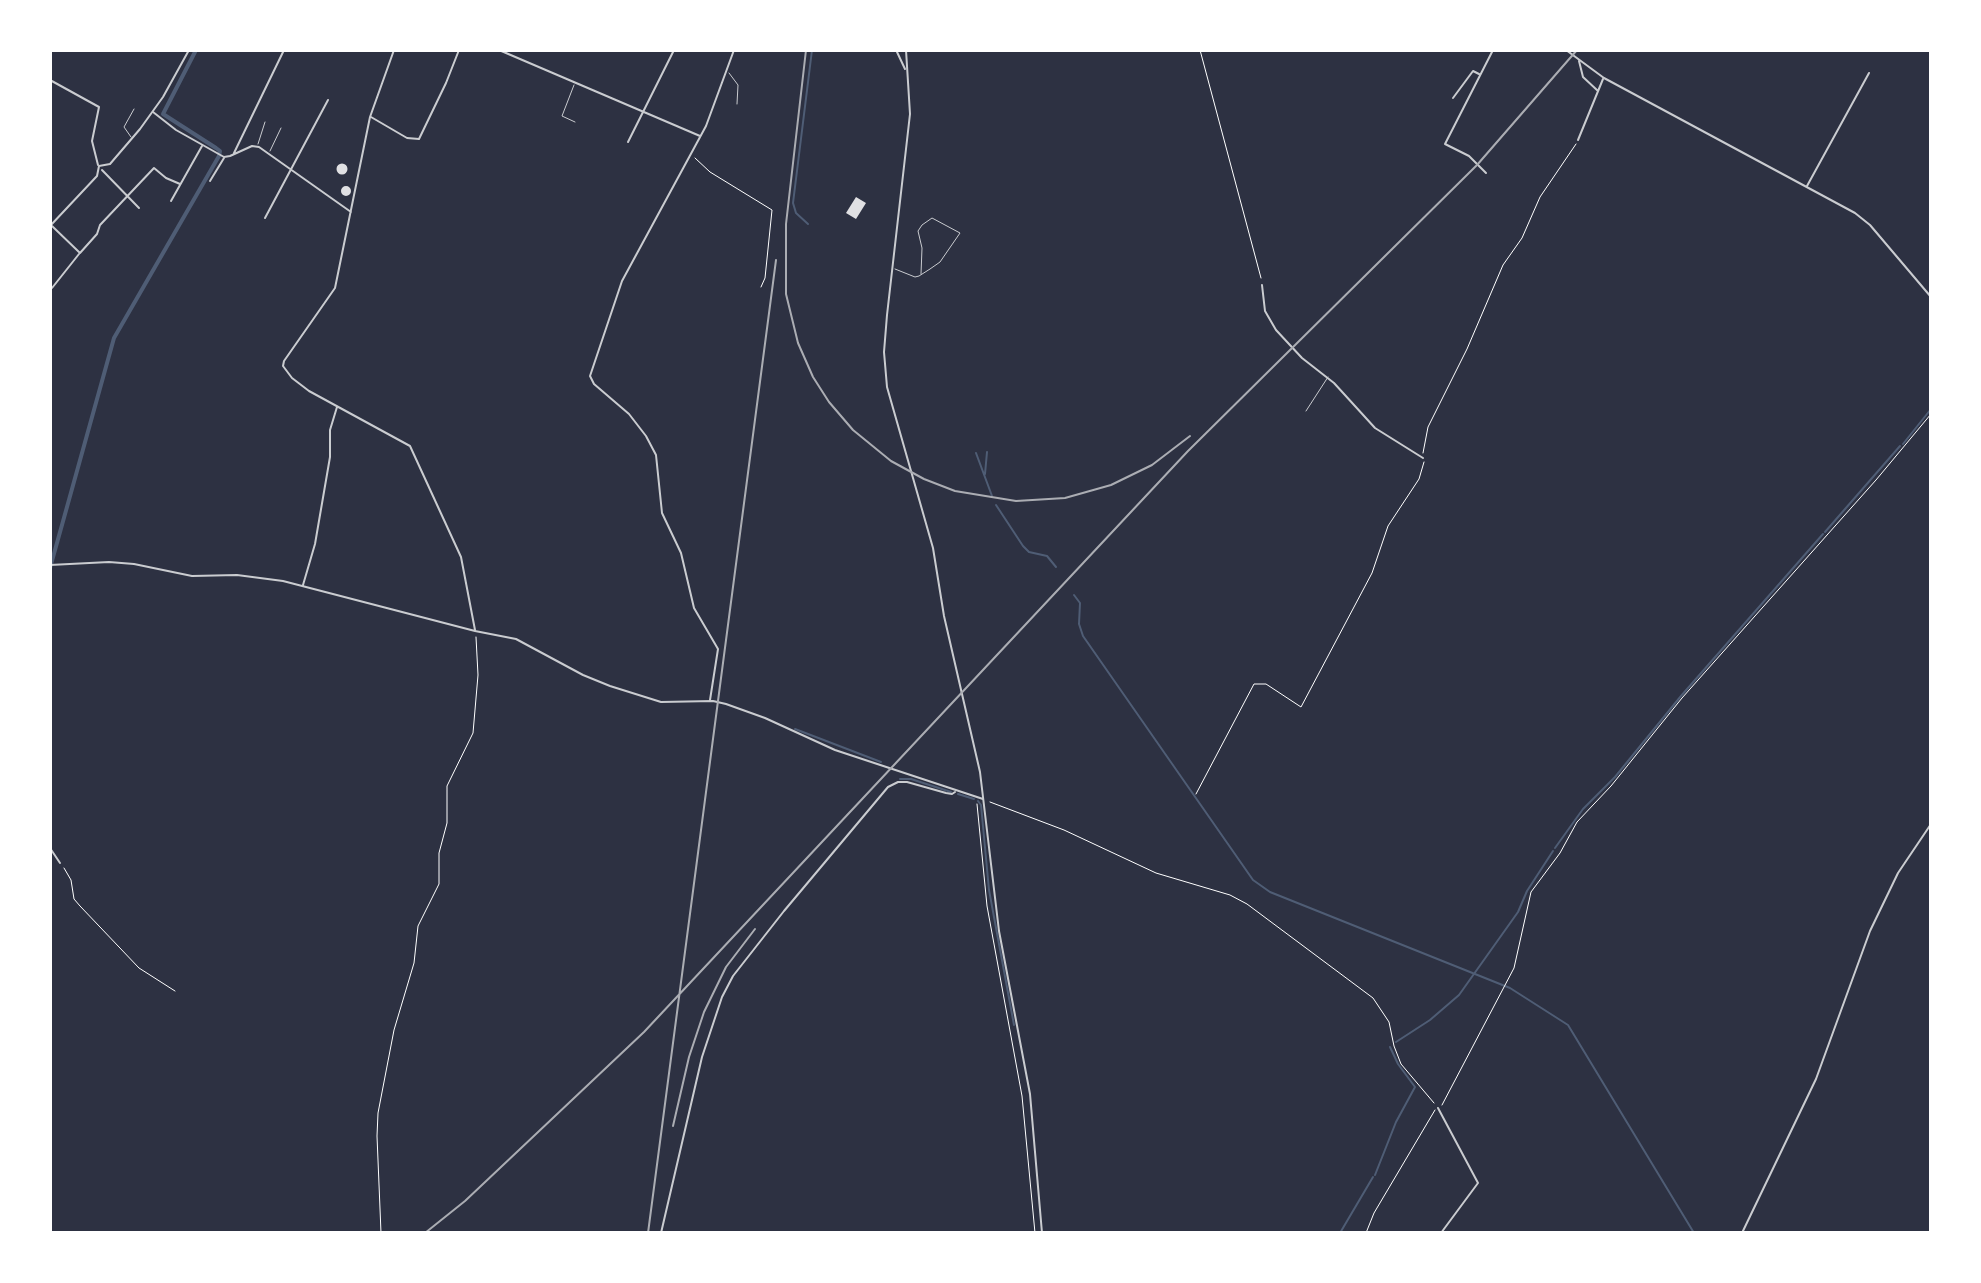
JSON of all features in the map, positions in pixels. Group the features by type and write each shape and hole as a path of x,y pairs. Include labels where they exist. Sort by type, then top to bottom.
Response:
{"street":[{"path":"80,253 50,225 101,168 110,164 132,139 153,112 189,50"},
{"path":"232,156 284,50"},
{"path":"394,50 370,117 338,278 332,295 283,365 304,388 410,446 461,557 475,631"},
{"path":"370,117 403,137 413,141 419,139 459,50"},
{"path":"499,50 700,136"},
{"path":"628,142 674,50"},
{"path":"710,701 718,649 694,608 681,553 662,513 656,455 629,414 594,384 590,376 622,281 700,136 734,50"},
{"path":"905,70 896,51 906,50 910,114 892,267 885,361 887,387 933,548 944,616 984,799 999,931 1030,1094 1042,1233"},
{"path":"1486,173 1473,160 1445,144 1493,50"},
{"path":"1567,51 1604,78 1865,220 1931,297"},
{"path":"1578,60 1583,77 1598,91"},
{"path":"1453,98 1473,71 1481,74"},
{"path":"1806,187 1869,73"},
{"path":"1578,140 1604,78"},
{"path":"50,80 99,107 92,146 101,168 139,208"},
{"path":"265,218 328,100"},
{"path":"153,112 223,157 257,146 352,213"},
{"path":"171,201 202,146"},
{"path":"210,181 223,157"},
{"path":"52,288 127,196 154,168 180,184"},
{"path":"1262,285 1267,315 1295,352 1328,377 1375,428 1423,458"},
{"path":"303,586 315,544 330,457 330,430 337,406"},
{"path":"52,565 93,561 134,564 192,576 237,575 283,581 516,639 583,675 654,700 671,703 710,701 744,709 835,750 984,799"},
{"path":"661,1233 702,1057 722,997 733,976 888,787 907,782 946,793 956,791"},
{"path":"1742,1233 1816,1079 1870,931 1898,873 1931,824"},
{"path":"50,848 60,863"},
{"path":"1438,1108 1478,1183 1441,1233"}],"lane":[{"path":"727,71 738,85 737,104"},
{"path":"574,82 562,116 575,122"},
{"path":"132,139 124,127 134,109"},
{"path":"257,146 265,122"},
{"path":"269,154 281,128"},
{"path":"892,267 913,277 921,274 940,262 960,233 932,218 918,231 922,248 921,274"},
{"path":"1306,411 1328,377"}],"path":[{"path":"1200,50 1262,285"},
{"path":"1196,794 1254,684 1266,684 1301,707 1372,573 1388,526 1422,473 1428,427 1467,349 1503,265 1522,238 1540,197 1578,140"},
{"path":"691,153 710,172 772,210 765,278 761,287"},
{"path":"1366,1233 1427,1121 1449,1094 1514,968 1531,892 1560,853 1577,822 1931,414"},
{"path":"381,1233 378,1113 394,1030 414,963 418,926 439,884 439,853 447,823 447,786 473,733 478,675 475,631"},
{"path":"977,798 987,906 1018,1061 1035,1233"},
{"path":"984,799 1064,830 1156,873 1230,895 1247,904 1373,998 1389,1022 1401,1064 1432,1101"},
{"path":"60,863 71,880 74,899 80,906 139,968 175,991"}],"building":[{"path":"342,163 348,169 342,175 336,169"},
{"path":"346,186 351,191 346,196 341,191"},
{"path":"856,197 866,203 856,219 846,213"}],"waterway":[{"path":"50,568 114,338 219,156 220,151 163,114 196,50"},
{"path":"808,224 796,213 793,203 812,50"},
{"path":"1903,444 1931,409"},
{"path":"1825,532 1900,446"},
{"path":"985,474 987,452"},
{"path":"976,453 992,496"},
{"path":"996,505 1023,546 1029,552 1047,556 1056,567"},
{"path":"1555,848 1583,809 1615,777 1681,696 1823,534"},
{"path":"1074,595 1080,603 1079,624 1083,636 1253,880 1270,892 1510,988 1568,1025 1694,1233"},
{"path":"795,729 881,762"},
{"path":"900,779 911,779 951,792"},
{"path":"958,794 974,799"},
{"path":"978,801 981,805 989,890 1014,1025"},
{"path":"1396,1042 1430,1020 1459,995 1518,912 1527,891 1553,851"},
{"path":"1375,1175 1396,1122 1415,1087 1390,1047"},
{"path":"1340,1233 1373,1177"}],"railway":[{"path":"806,50 786,224 786,294 798,343 813,377 853,430 891,461 924,479 955,491 1016,501 1065,498 1111,485 1152,465 1190,436"},
{"path":"425,1233 465,1201 644,1032 1188,451 1477,165 1577,50"},
{"path":"648,1233 776,260"},
{"path":"673,1126 689,1057 704,1012 726,967 755,929"}]}
